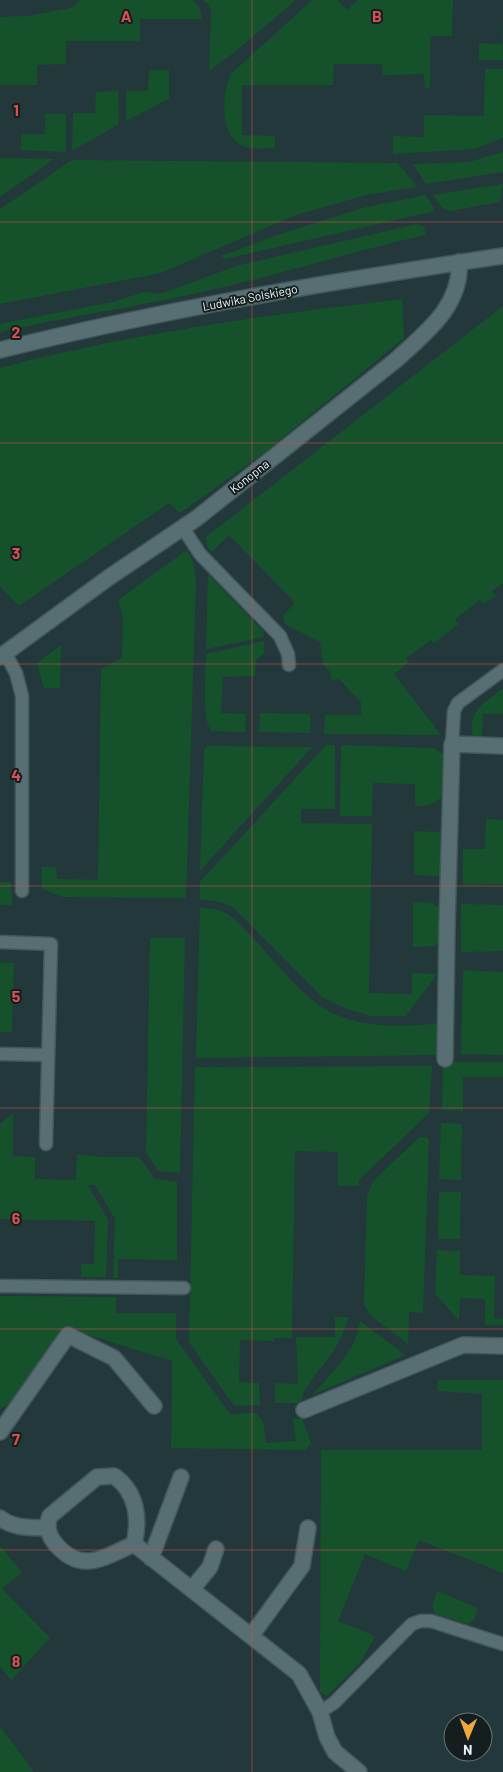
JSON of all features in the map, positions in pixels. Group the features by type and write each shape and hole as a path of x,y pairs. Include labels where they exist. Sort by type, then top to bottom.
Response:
{"street":[{"name":"Ludwika Solskiego","path":"0,350 83,330 315,284 503,256"},
{"name":"Konopna","path":"3,655 108,578 183,528 396,360 425,333 449,306 460,273 459,262"},
{"path":"445,1059 452,744 503,746"},
{"path":"0,1432 68,1335 114,1358 154,1406"},
{"path":"304,1410 463,1345 503,1346"},
{"path":"114,1476 124,1486 135,1507 138,1519 134,1544 95,1562 84,1562 65,1553 50,1536 48,1528 50,1516 97,1477 114,1476"},
{"path":"152,1558 180,1477"},
{"path":"0,1518 7,1523 23,1527 48,1528"},
{"path":"251,1636 302,1566 308,1528"},
{"path":"134,1544 299,1674 320,1712 327,1737 335,1752 359,1772"},
{"path":"192,1590 210,1567 216,1549"}],"lane":[{"path":"183,528 200,554 280,636 288,654 289,665"},
{"path":"3,655 16,673 22,696 22,892"},
{"path":"452,744 454,710 458,704 503,670"},
{"path":"0,942 51,944 46,1144"},
{"path":"0,1054 48,1055"},
{"path":"0,1286 184,1288"},
{"path":"320,1712 334,1703 412,1624 431,1621 503,1644"}],"green space":[{"path":"80,0 193,0 200,8 202,19 140,19 140,41 66,41 66,64 37,65 37,85 0,85 0,17 27,16 71,8"},
{"path":"203,0 296,0 236,51 209,71 211,11 209,5"},
{"path":"312,0 338,0 347,10 358,0 453,0 452,36 430,36 430,88 425,88 424,74 383,75 382,64 334,64 333,85 242,85 242,135 275,136 275,148 245,147 234,140 229,132 224,113 224,102 231,74"},
{"path":"502,24 503,60 479,60 479,43 502,44"},
{"path":"485,69 503,69 503,138 475,149 393,154 393,136 424,137 424,115 484,116"},
{"path":"149,70 169,70 169,99 126,121 126,91 148,91"},
{"path":"118,91 119,124 72,151 73,113 95,113 96,92"},
{"path":"45,114 66,114 66,152 21,150 21,134 45,134"},
{"path":"503,152 503,172 426,184 413,164 469,162"},
{"path":"0,158 54,159 0,197"},
{"path":"72,160 398,163 417,187 366,195 296,215 161,273 0,304 0,209"},
{"path":"503,184 500,202 450,211 442,208 433,195"},
{"path":"426,195 435,211 225,259 221,256 277,235 366,207"},
{"path":"417,224 424,227 426,235 249,281 140,305 0,332 0,324 112,302 144,292 160,294 236,266"},
{"path":"402,299 404,338 264,453 180,513 169,503 19,606 0,587 0,368 100,345 200,326"},
{"path":"503,306 503,583 492,591 496,596 483,604 480,600 455,619 459,624 434,643 431,640 406,658 409,662 394,674 441,735 324,734 325,715 361,715 361,702 339,679 331,680 330,672 323,664 320,642 285,624 283,615 295,603 229,535 212,552 207,546 206,537"},
{"path":"187,550 193,562 196,582 186,898 63,897 42,889 42,867 56,867 57,879 98,880 101,669 122,658 123,616 118,600"},
{"path":"208,574 263,631 264,637 206,649"},
{"path":"264,641 264,653 256,660 255,676 223,677 221,713 246,714 245,732 212,731 206,718 205,707 206,654"},
{"path":"61,645 60,688 44,688 37,663"},
{"path":"503,688 503,714 483,714 482,736 473,736 472,727 475,714 484,703"},
{"path":"260,713 310,714 310,733 259,732"},
{"path":"326,745 335,745 335,809 301,809 301,823 372,824 369,993 412,994 412,973 437,974 406,1016 371,1016 344,1008 322,997 234,908 220,902 200,899 200,882"},
{"path":"341,745 434,748 444,755 445,784 440,798 427,805 415,806 415,784 373,783 372,816 340,816"},
{"path":"208,746 312,747 200,871 204,749"},
{"path":"486,819 503,820 503,884 463,885 463,849 485,849"},
{"path":"414,831 440,832 440,876 414,875"},
{"path":"0,882 11,882 12,905 0,905"},
{"path":"413,902 433,903 441,909 440,942 434,946 413,947"},
{"path":"461,904 503,905 503,951 461,952"},
{"path":"200,907 220,910 231,916 252,936 300,989 325,1009 340,1016 372,1024 407,1026 440,1023 439,1055 196,1058"},
{"path":"150,938 185,938 180,1173 158,1171 146,1152"},
{"path":"0,963 14,963 12,1032 0,1032"},
{"path":"463,970 503,972 503,1055 461,1054"},
{"path":"443,1062 503,1062 503,1077 463,1077 463,1111 442,1110"},
{"path":"432,1066 429,1113 359,1180 359,1186 338,1186 338,1152 295,1151 292,1338 274,1338 274,1341 240,1340 239,1382 259,1383 260,1405 234,1406 189,1342 195,1067"},
{"path":"13,1113 13,1156 35,1157 35,1179 76,1180 77,1154 104,1157 139,1157 155,1179 177,1182 177,1260 118,1259 118,1278 113,1278 115,1219 95,1185 88,1185 108,1220 106,1277 81,1277 81,1264 94,1264 95,1221 0,1219 0,1124"},
{"path":"441,1123 462,1124 461,1180 439,1179"},
{"path":"420,1137 427,1137 429,1140 423,1313 409,1312 408,1344 370,1315 364,1304 367,1195 374,1180"},
{"path":"439,1192 461,1192 460,1239 438,1239"},
{"path":"437,1250 460,1251 460,1275 495,1276 494,1318 503,1319 503,1325 485,1325 485,1299 460,1298 459,1320 435,1294"},
{"path":"0,1296 116,1297 116,1313 176,1313 176,1339 230,1414 256,1413 263,1422 266,1443 296,1441 293,1419 302,1418 311,1443 306,1450 171,1448 172,1361 63,1327 9,1404 0,1409"},
{"path":"335,1317 349,1317 337,1345 309,1383 302,1396 301,1403 275,1403 275,1383 298,1384 296,1337 335,1337"},
{"path":"360,1321 405,1355 312,1395 348,1352 358,1332"},
{"path":"438,1380 503,1380 503,1573 419,1540 406,1571 365,1554 338,1621 375,1636 360,1663 327,1696 320,1692 321,1450 482,1450 482,1394 437,1391"},
{"path":"0,1546 22,1572 2,1589 50,1638 11,1680 0,1667"},
{"path":"437,1591 478,1608 474,1620 468,1624 436,1614 432,1606"},
{"path":"0,1726 34,1772 0,1772"}]}
